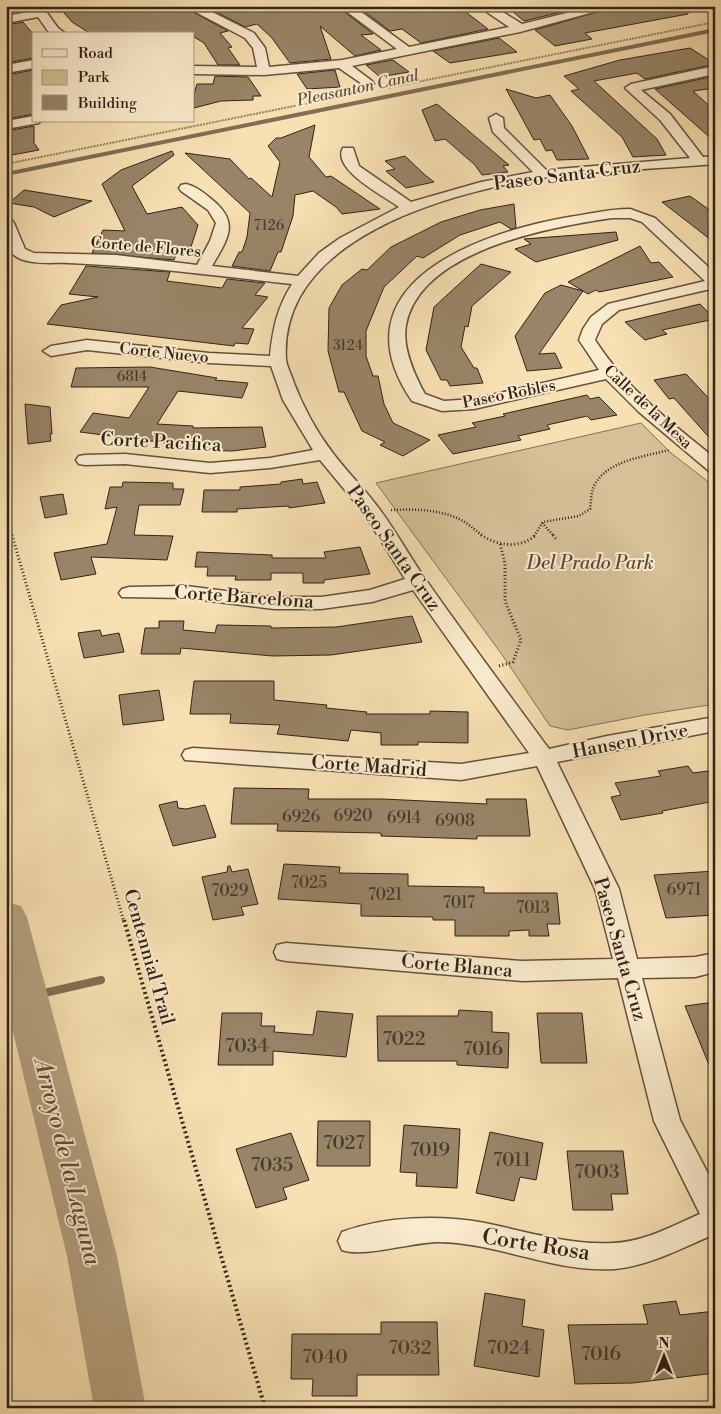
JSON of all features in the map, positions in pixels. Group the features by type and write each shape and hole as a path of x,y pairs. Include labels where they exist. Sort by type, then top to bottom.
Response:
{"street":[{"path":"190,6 245,33 254,40 260,51 264,71"},
{"path":"345,6 406,50"},
{"path":"484,6 520,28"},
{"path":"195,70 264,71 342,64 520,28 610,6"},
{"path":"6,20 38,10 56,32"},
{"path":"6,69 32,64"},
{"path":"342,64 368,84"},
{"path":"707,161 665,117 631,88 715,70"},
{"path":"496,118 498,129 543,174"},
{"path":"6,125 32,120"},
{"path":"348,150 349,162 354,169 409,207"},
{"name":"Paseo Santa Cruz","path":"707,161 543,174 481,186 409,207 345,241 324,256 302,281 288,302 281,327 278,361 292,400 324,454 373,513 417,582 545,759 607,889 667,1121 715,1216"},
{"path":"186,188 212,204 223,217 224,231 202,270"},
{"name":"Paseo Robles","path":"609,373 474,404 442,406 418,397 399,355 398,324 407,302 423,281 455,258 476,247 550,223 618,214 645,218 715,283"},
{"name":"Corte de Flores","path":"7,223 19,252 32,257 116,260 302,281"},
{"name":"Calle de la Mesa","path":"715,283 614,307 600,315 590,325 587,340 609,373 686,445 715,467"},
{"name":"Corte Nuevo","path":"51,351 87,345 209,358 278,361"},
{"name":"Corte Pacifica","path":"85,460 125,459 210,468 270,463 324,454"},
{"name":"Corte Barcelona","path":"129,593 186,592 274,603 321,603 372,596 417,582"},
{"name":"Hansen Drive","path":"545,759 608,743 715,724"},
{"name":"Corte Madrid","path":"193,755 461,772 545,759"},
{"name":"Corte Blanca","path":"286,952 522,971 695,967 715,962"},
{"name":"Corte Rosa","path":"352,1242 418,1231 443,1230 585,1255 616,1256 651,1246 715,1221"}],"path":[{"path":"373,513 409,510 445,514 460,519 487,539 500,543 521,544 536,536 542,523 547,520 575,518 590,509 593,488 597,480 609,471 630,461 686,445"},
{"name":"Centennial Trail","path":"6,514 266,1408"},
{"path":"542,523 556,539"},
{"path":"482,671 513,662 521,643 520,633 508,615 505,601 505,560 500,543"}],"green space":[{"name":"Del Prado Park","path":"641,423 671,453 715,487 715,704 568,730 550,726 503,656 376,483"}],"building":[{"path":"58,6 182,6 228,31 220,33 232,47 228,48 240,65 218,65 204,43 195,38 195,32 88,32 72,22"},
{"path":"205,6 337,6 373,34 361,35 381,50 355,56 320,26 331,59 290,63 272,38 257,24 245,27"},
{"path":"357,6 458,6 488,29 421,43 402,29 390,31"},
{"path":"506,6 586,6 524,21"},
{"path":"618,6 688,6 688,14 585,33 592,39 555,46 535,30"},
{"path":"23,22 32,33 32,58 6,63 6,25"},
{"path":"499,38 517,52 450,63 433,51"},
{"path":"690,48 715,64 645,79 637,73 594,81 657,139 666,155 633,157 622,137 571,91 579,89 564,76 620,60"},
{"path":"393,60 409,72 380,77 366,65"},
{"path":"32,70 32,114 6,119 6,75"},
{"path":"335,70 340,87 307,89 297,74"},
{"path":"215,76 248,77 261,96 253,96 253,100 221,101 195,108 197,84 213,84"},
{"path":"715,76 715,88 693,91 715,111 715,142 655,89"},
{"path":"506,89 536,98 550,95 572,126 589,159 557,160 552,150 546,151 540,139 534,140"},
{"path":"437,104 509,165 503,166 508,172 482,175 475,165 445,139 435,141 422,110"},
{"path":"315,125 309,157 326,177 331,176 380,209 342,214 336,207 313,191 295,195 293,216 281,252 278,252 270,271 232,266 239,252 242,252 247,237 250,213 185,153 230,159 249,179 251,178 272,197 280,162 268,146 276,138 281,138"},
{"path":"34,126 34,143 39,150 12,155 6,148 6,131"},
{"path":"172,151 174,155 132,186 147,214 182,207 198,225 190,250 178,249 174,260 92,253 103,230 125,231 102,184 121,170"},
{"path":"405,156 434,182 406,188 386,171 395,169 385,161"},
{"path":"24,190 92,201 54,217 34,207 9,203"},
{"path":"690,196 715,214 715,243 662,202"},
{"path":"514,204 516,228 511,229 500,222 460,235 423,258 417,256 384,287 366,331 366,356 373,376 378,376 384,404 393,423 430,440 403,456 380,445 385,442 362,431 344,392 339,392 328,351 329,308 342,285 362,269 367,270 391,247 441,222 480,210"},
{"path":"616,232 618,240 536,262 515,249 531,244 524,239"},
{"path":"640,246 651,263 659,262 673,277 599,292 596,290 588,294 568,282"},
{"path":"481,264 511,272 472,306 468,327 465,326 461,347 474,368 477,368 483,383 450,386 447,380 441,380 426,350 434,307"},
{"path":"86,266 170,272 167,281 222,288 227,279 265,283 255,295 268,297 242,328 254,329 248,344 235,343 234,346 47,324 61,305 98,297 69,294"},
{"path":"561,285 583,291 539,354 555,353 562,368 527,371 515,336 545,293"},
{"path":"700,304 715,319 662,330 667,334 645,340 625,322"},
{"path":"150,367 217,378 215,380 248,383 242,398 178,391 157,424 193,426 193,428 262,427 266,447 232,451 198,450 166,447 167,443 80,432 93,413 129,418 149,387 71,387 76,368"},
{"path":"686,374 715,405 715,444 674,398 669,399 654,380"},
{"path":"587,395 590,399 599,397 617,415 591,420 587,416 547,425 550,429 518,436 521,440 453,454 438,435 476,427 472,423 505,416 503,414"},
{"path":"25,404 50,407 51,441 28,444"},
{"path":"302,479 303,484 317,482 325,503 289,508 289,506 237,509 237,512 202,512 204,490 240,490 240,487 281,484 281,482"},
{"path":"123,482 173,483 173,489 184,489 180,505 139,505 134,535 173,536 167,560 91,557 96,574 61,580 54,553 107,544 117,507 105,509 110,487 122,487"},
{"path":"63,494 67,514 45,518 40,497"},
{"path":"360,547 370,574 324,580 324,583 303,583 303,573 271,573 271,580 235,580 236,576 207,576 208,567 195,567 197,552 272,555 272,558 326,558 324,552"},
{"path":"412,616 422,642 331,655 273,656 181,648 180,654 141,654 145,628 159,628 159,621 184,621 183,630 215,633 217,625 271,626 271,628 336,627"},
{"path":"100,630 102,636 119,633 124,652 84,658 78,633"},
{"path":"194,681 274,681 274,700 327,705 326,708 367,712 366,714 430,714 430,711 468,712 468,743 418,742 418,745 381,745 381,733 351,730 348,741 277,734 280,725 230,723 231,714 190,714"},
{"path":"159,690 164,720 123,725 119,695"},
{"path":"688,766 693,773 708,771 715,782 715,801 621,820 611,797 621,795 615,783 661,776 658,771"},
{"path":"234,788 309,789 308,799 383,799 487,804 486,799 526,799 530,836 477,836 477,839 381,836 381,833 277,831 278,824 231,824"},
{"path":"177,801 178,808 186,809 205,805 216,837 173,846 159,805"},
{"path":"284,864 340,867 339,873 408,874 408,886 484,887 484,893 557,893 560,924 547,924 549,936 529,936 529,930 509,931 509,936 455,936 455,920 433,920 433,917 361,916 361,904 278,899"},
{"path":"228,866 230,866 232,872 248,869 258,904 241,907 244,915 213,920 202,877 227,872"},
{"path":"715,871 715,915 666,918 654,875"},
{"path":"715,1002 715,1076 714,1077 685,1006"},
{"path":"459,1010 492,1012 492,1032 509,1033 508,1068 457,1065 457,1061 378,1061 377,1016 458,1016"},
{"path":"317,1011 353,1014 346,1057 273,1051 273,1065 218,1065 222,1013 262,1013 261,1026 275,1026 274,1032 313,1035"},
{"path":"537,1013 582,1013 587,1063 541,1063"},
{"path":"318,1121 370,1121 370,1166 317,1166"},
{"path":"404,1125 460,1129 457,1188 416,1186 417,1173 400,1172"},
{"path":"490,1132 543,1143 536,1180 520,1177 514,1201 476,1193"},
{"path":"291,1133 309,1180 283,1188 287,1199 256,1208 236,1149"},
{"path":"567,1151 623,1151 628,1194 611,1194 613,1210 573,1210"},
{"path":"485,1293 525,1300 522,1326 544,1330 539,1377 474,1366"},
{"path":"676,1301 680,1315 715,1311 715,1373 633,1383 575,1384 568,1325 648,1324 643,1305"},
{"path":"381,1322 437,1322 439,1375 357,1375 357,1396 312,1396 313,1379 291,1379 292,1334 381,1334"}],"waterway":[{"name":"Pleasanton Canal","path":"6,174 715,30"},
{"name":"Arroyo de la Laguna","path":"6,917 92,1256 120,1408"},
{"path":"27,997 101,980"}]}
